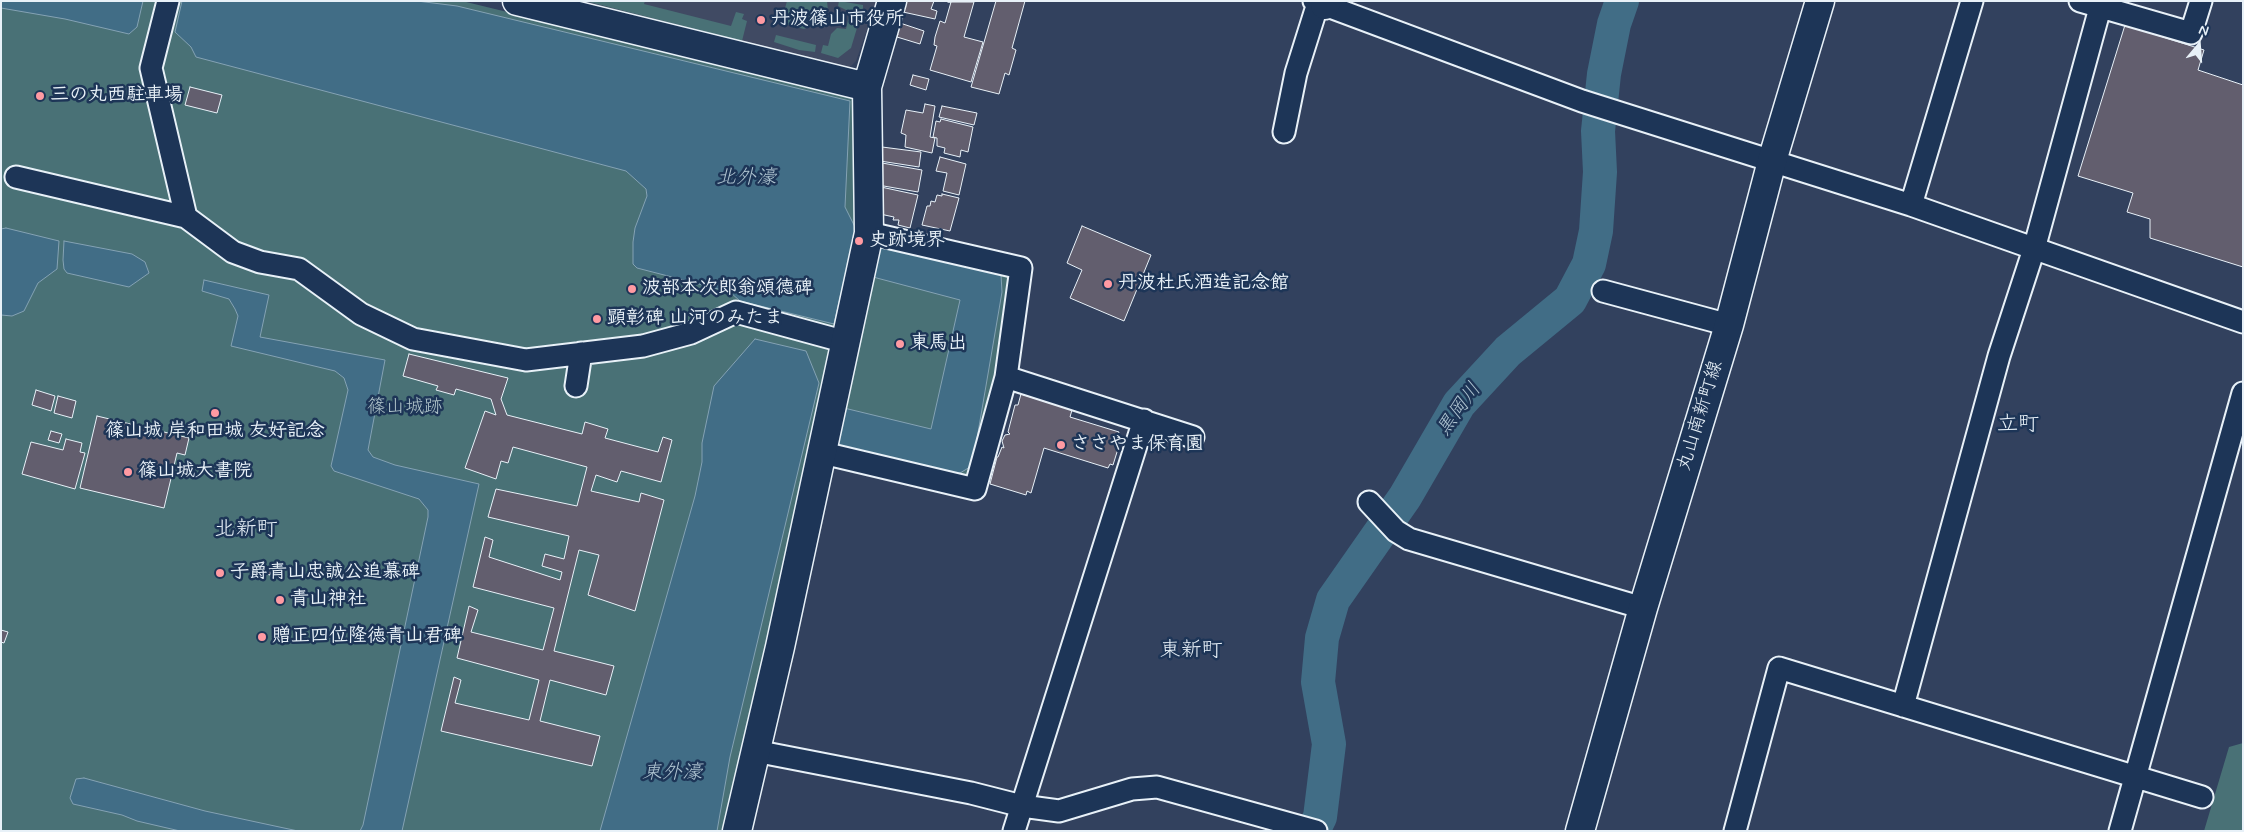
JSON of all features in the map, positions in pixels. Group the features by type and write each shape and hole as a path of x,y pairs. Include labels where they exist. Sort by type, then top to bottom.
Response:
{"street":[{"path":"168,1 151,68 186,217"},
{"path":"517,1 867,87"},
{"path":"737,831 823,453 869,233 867,87 892,1"},
{"name":"丸山南新町線","path":"1584,830 1643,608 1729,325 1772,161 1820,1"},
{"path":"1911,205 1972,1"},
{"path":"1903,706 1999,356 2034,249 2090,4 2191,33 2201,1"},
{"path":"1284,132 1296,73 1321,3 1582,101 1911,205 2243,322"},
{"path":"16,177 186,217 233,252 260,262 299,269 360,314 413,339 526,360 643,346 691,333 736,312 846,342"},
{"path":"823,453 975,489 1006,377 1021,268 869,233"},
{"path":"1603,291 1729,325"},
{"path":"576,386 581,353"},
{"path":"1006,377 1193,437"},
{"path":"2120,831 2243,393"},
{"path":"1014,831 1144,420"},
{"path":"1374,508 1396,531 1409,539 1643,608"},
{"path":"1735,831 1779,668 2202,797"},
{"path":"755,751 971,793 1022,806 1059,811 1132,789 1157,787 1307,828"}],"shaded area":[{"name":"丹波篠山市役所","path":"579,1 877,1 856,61 850,67 842,68"}],"green space":[{"name":"篠山城跡","path":"1,1 462,1 857,97 855,219 859,227 1021,277 976,489 819,448 729,831 1,831"},
{"path":"585,1 645,1 644,4 731,26 736,12 744,14 742,19 747,21 742,41"},
{"path":"787,1 827,1 828,11 820,22 804,29 781,23"},
{"path":"839,1 863,5 863,8 851,48 838,58 821,53 823,45 828,46 831,34 837,28 846,29 850,12 838,6"},
{"path":"776,35 816,45 815,52 799,50 774,42"},
{"path":"2243,743 2243,831 2204,831 2229,747"}],"water":[{"path":"1,1 143,1 137,27 129,34 65,19 1,8"},
{"name":"北外濠","path":"182,1 417,1 457,6 850,101 845,207 856,229 834,324 740,301 730,292 637,268 633,264 633,242 635,228 647,196 646,189 626,171 196,57 191,47 175,32"},
{"path":"6,228 59,241 57,269 38,283 24,311 12,316 1,315 1,229"},
{"path":"64,241 132,254 145,262 149,273 129,287 67,273 64,269 63,260"},
{"path":"881,248 995,270 1001,275 1002,292 974,456 970,467 960,473 950,474 834,446 844,408 931,429 960,300 873,277"},
{"path":"204,280 269,295 260,337 385,360 368,450 373,457 395,465 479,484 402,831 360,831 363,825 428,510 419,499 334,471 331,466 348,390 344,378 335,371 231,346 238,316 229,299 202,291"},
{"name":"東外濠","path":"755,339 806,351 819,383 730,757 717,831 600,831 695,496 702,462 702,443 714,386"},
{"path":"84,778 205,811 298,831 180,831 137,821 122,815 73,804 70,798 76,779"}],"building":[{"path":"901,1 934,1 931,9 937,11 935,19 903,12 905,4"},
{"path":"996,1 1025,1 1012,48 1016,50 1009,75 1005,73 999,94 971,87"},
{"path":"951,2 974,2 964,37 983,42 971,82 930,70 937,46 934,45 935,37 940,21 945,23"},
{"path":"900,23 924,31 920,44 897,37 898,34 895,32"},
{"path":"2125,25 2204,50 2198,70 2243,85 2243,267 2150,238 2150,219 2127,212 2133,193 2078,176"},
{"path":"913,75 929,79 926,90 910,85"},
{"path":"190,87 222,95 217,113 185,105"},
{"path":"925,104 935,106 930,137 935,138 932,153 905,147 906,135 901,133 906,110 923,113"},
{"path":"942,106 977,113 974,125 939,117"},
{"path":"941,119 973,127 968,152 961,150 960,157 944,153 945,148 937,146 937,138 933,137 936,121 940,122"},
{"path":"882,147 921,152 919,167 880,161"},
{"path":"940,157 966,164 959,195 943,191 947,173 936,171"},
{"path":"882,163 922,170 918,192 878,185"},
{"path":"881,187 918,195 910,228 898,225 899,220 893,220 894,217 880,214 883,199 878,198"},
{"path":"942,194 959,198 950,231 922,225 927,206 930,206 931,201 935,202 937,195 942,196"},
{"name":"丹波杜氏酒造記念館","path":"1082,226 1151,255 1124,321 1070,298 1082,270 1067,263"},
{"path":"409,354 508,378 501,399 507,415 582,434 585,422 608,429 605,438 658,452 663,437 672,440 661,482 621,471 617,482 596,475 591,491 639,502 641,493 664,500 635,611 588,595 599,555 579,550 554,651 614,666 606,695 550,680 540,721 600,736 592,766 441,731 454,677 461,680 455,703 529,720 539,680 457,658 469,606 478,610 471,632 543,650 554,608 473,587 485,537 493,540 489,557 560,580 562,572 542,566 545,554 564,559 569,536 488,517 496,489 577,506 587,467 513,447 508,463 501,461 496,479 465,468 485,411 496,415 491,399 456,389 454,395 436,390 438,386 403,376"},
{"path":"36,390 55,396 51,411 32,405"},
{"name":"ささやま保育園","path":"1021,394 1072,410 1070,417 1119,432 1117,438 1121,439 1113,465 1110,464 1108,468 1044,448 1031,493 1027,491 1026,495 990,484 997,457 1002,447 1004,448 1002,441 1005,435 1010,434 1008,432 1015,405 1018,405"},
{"path":"58,396 76,401 72,418 54,413"},
{"name":"篠山城大書院","path":"97,416 189,438 185,455 177,453 164,508 80,488"},
{"path":"51,431 62,434 59,443 48,440"},
{"path":"66,439 82,443 80,452 85,453 75,489 22,474 31,442 63,450"},
{"path":"265,567 272,569 270,575 263,573"},
{"path":"1,630 8,632 4,643 1,642"}],"waterway":[{"name":"黒岡川","path":"1313,831 1320,817 1329,744 1318,682 1322,638 1333,600 1405,497 1459,404 1508,351 1570,300 1589,264 1596,231 1600,172 1598,131 1604,74 1614,24 1622,1"}],"place":[{"name":"丹波篠山市役所","path":"761,20"},
{"name":"三の丸西駐車場","path":"40,96"},
{"name":"史跡境界","path":"859,241"},
{"name":"丹波杜氏酒造記念館","path":"1108,284"},
{"name":"波部本次郎翁頌德碑","path":"632,289"},
{"name":"顕彰碑 山河のみたま","path":"597,319"},
{"name":"東馬出","path":"900,344"},
{"name":"篠山城 岸和田城 友好記念","path":"215,413"},
{"name":"ささやま保育園","path":"1061,445"},
{"name":"篠山城大書院","path":"128,472"},
{"name":"子爵青山忠誠公追慕碑","path":"220,573"},
{"name":"青山神社","path":"280,600"},
{"name":"贈正四位隆徳青山君碑","path":"262,637"}],"district":[{"name":"立町","path":"2018,426"},
{"name":"北新町","path":"246,531"},
{"name":"東新町","path":"1191,652"}]}
